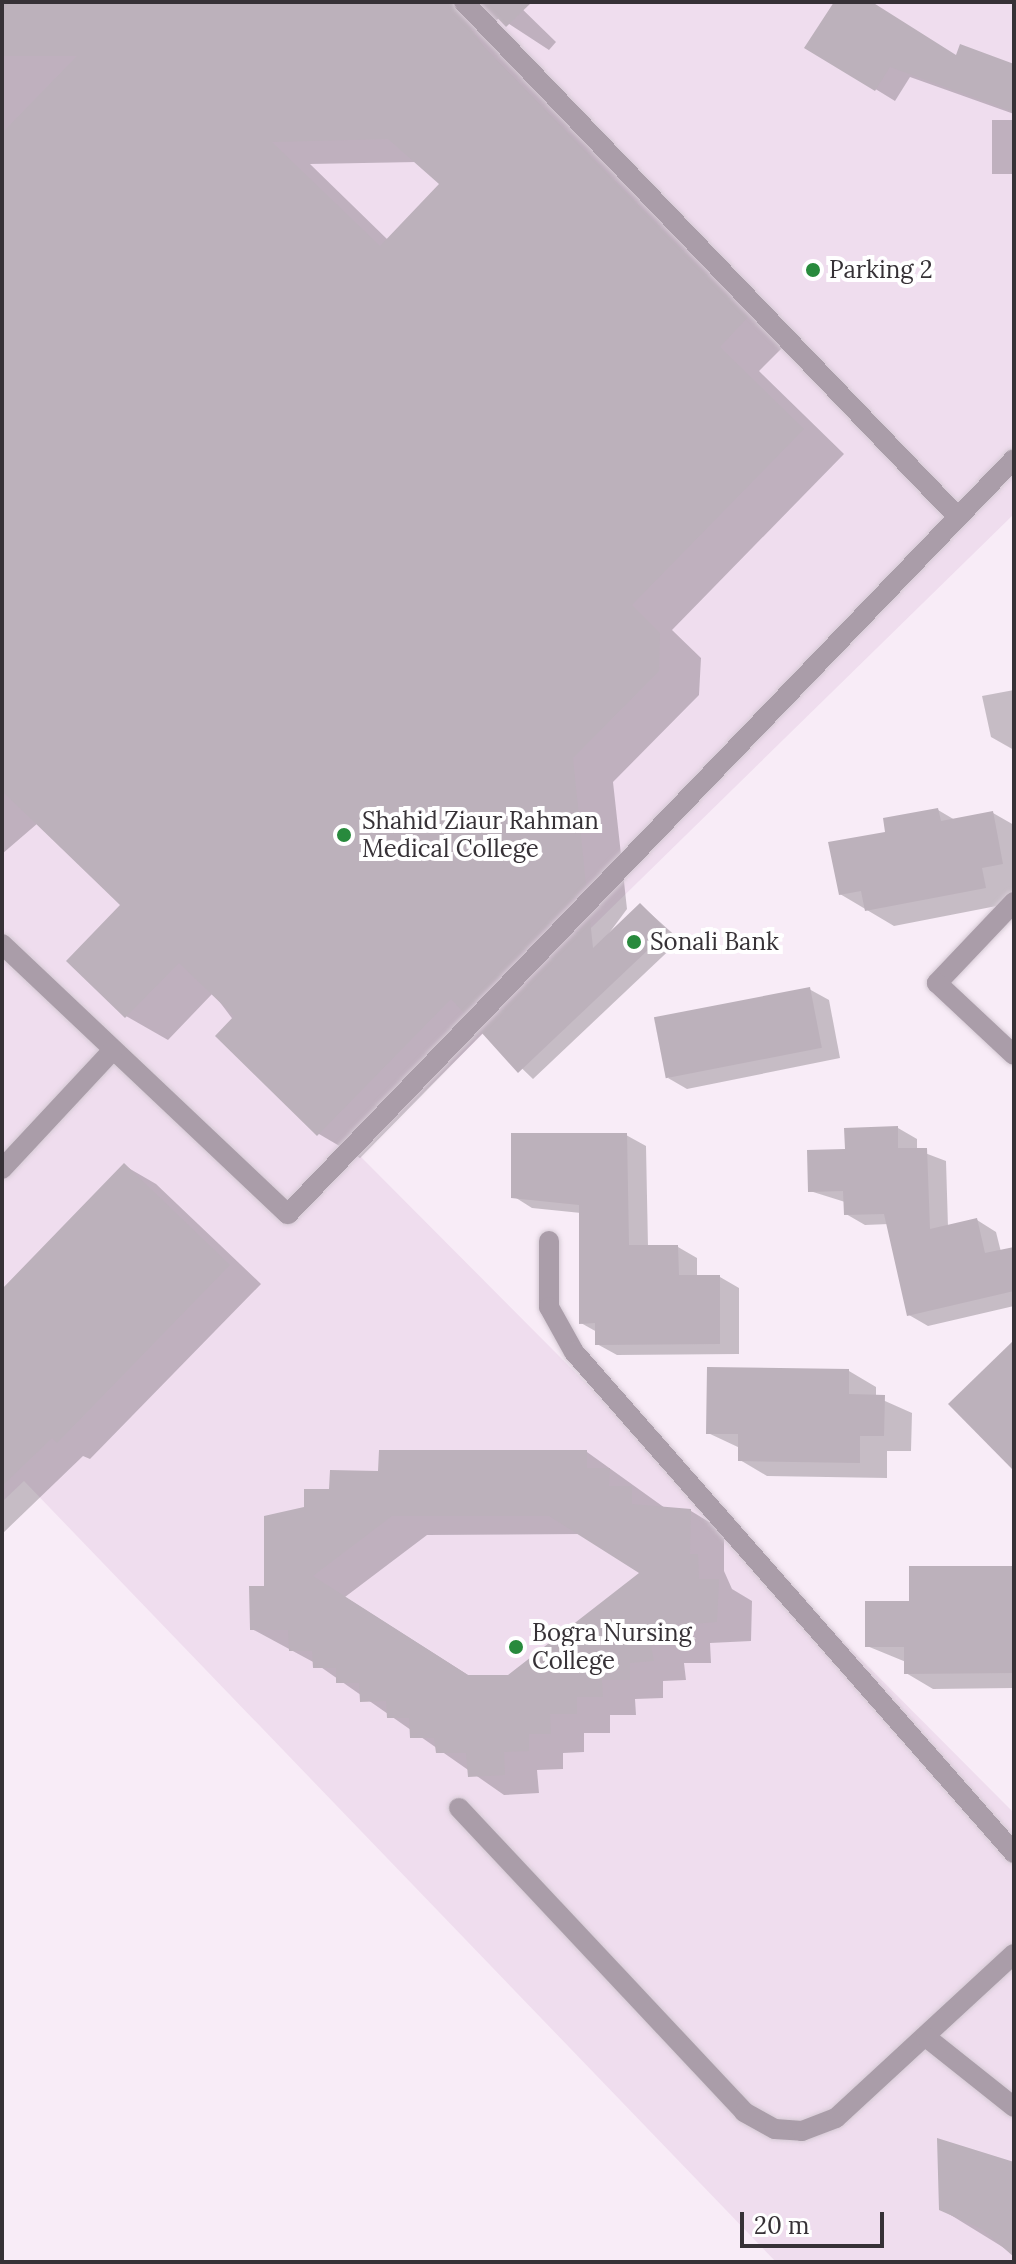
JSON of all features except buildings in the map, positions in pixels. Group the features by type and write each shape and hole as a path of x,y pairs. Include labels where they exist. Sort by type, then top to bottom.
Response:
{"lane":[{"path":"464,2 956,515"},
{"path":"2,944 288,1214 956,515 1014,459"},
{"path":"1014,902 937,983 1014,1055"},
{"path":"2,1169 113,1050"},
{"path":"549,1241 549,1307 574,1352 1014,1853"},
{"path":"459,1808 764,2125 802,2131 836,2118 1014,1954"},
{"path":"926,2037 1014,2107"}],"shaded area":[{"name":"Shahid Ziaur Rahman Medical College","path":"2,2 1014,2 1014,514 359,1155 1014,1813 1014,2262 776,2262 24,1481 2,1502"}],"place":[{"name":"Parking 2","path":"813,270"},
{"name":"Shahid Ziaur Rahman Medical College","path":"344,835"},
{"name":"Sonali Bank","path":"634,942"},
{"name":"Bogra Nursing College","path":"516,1647"}]}
